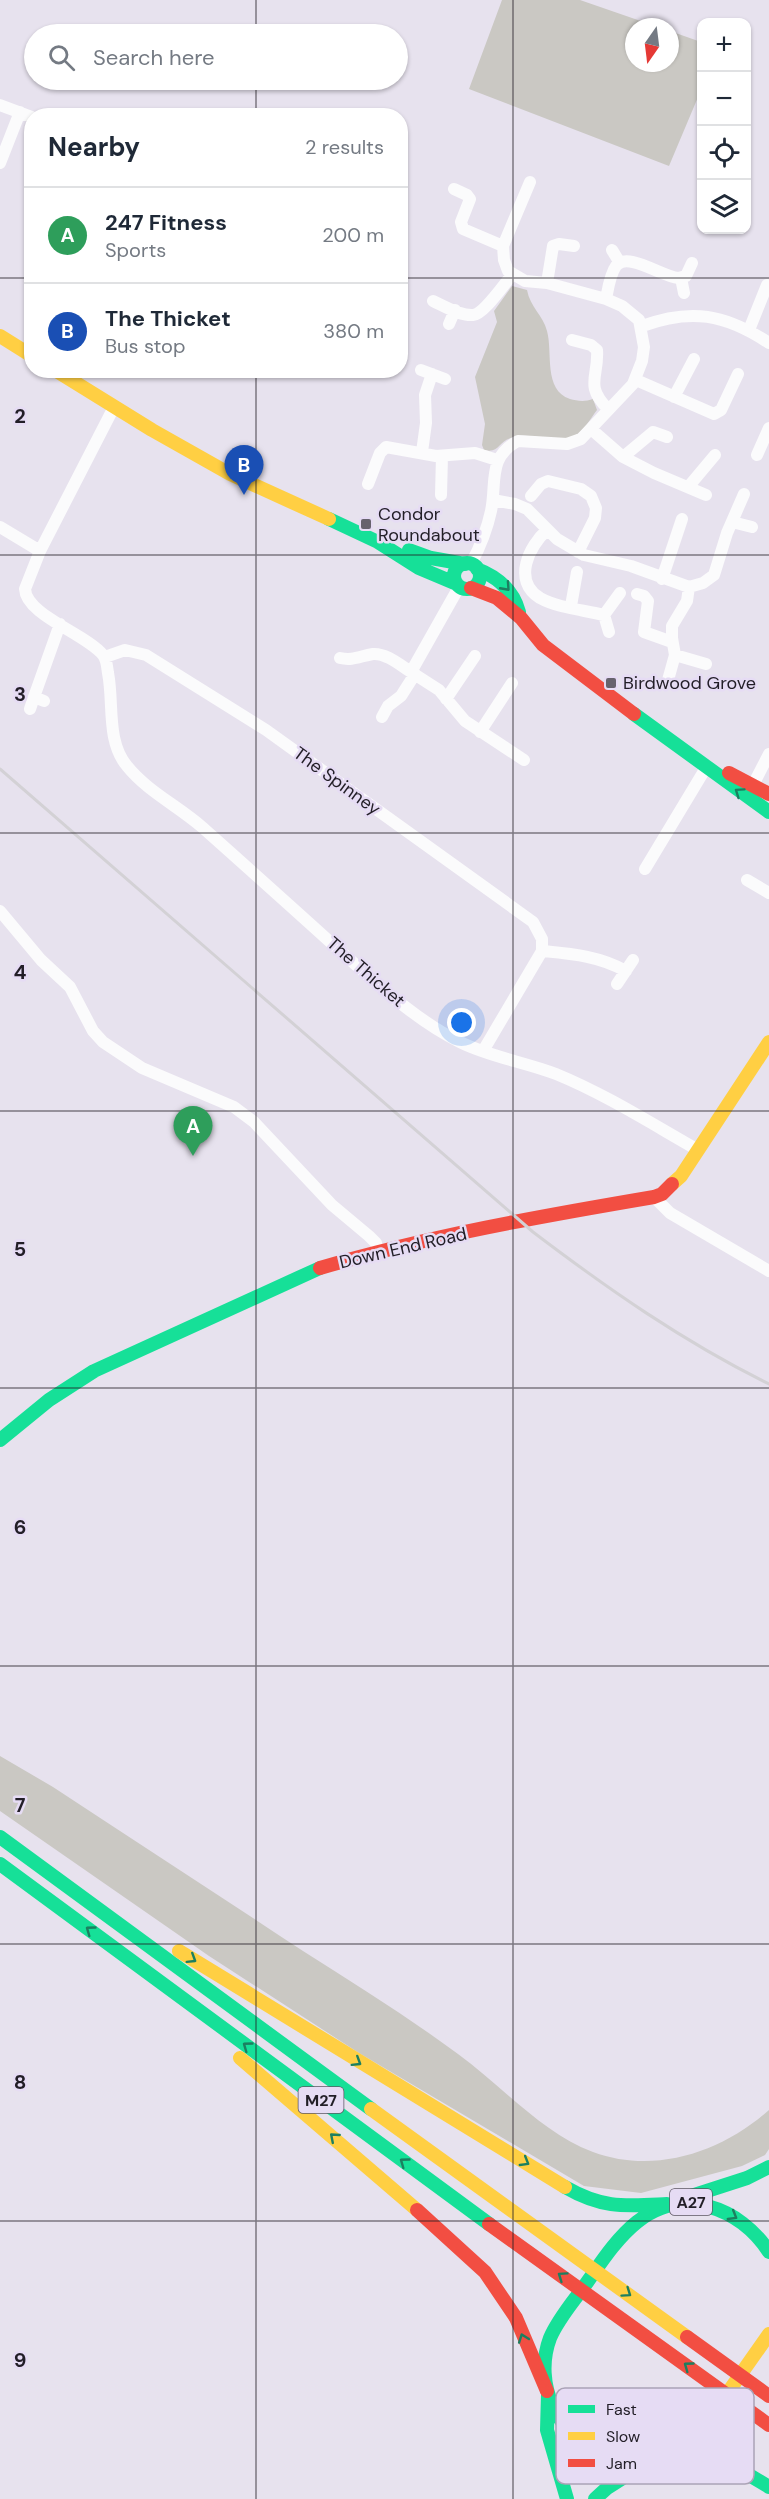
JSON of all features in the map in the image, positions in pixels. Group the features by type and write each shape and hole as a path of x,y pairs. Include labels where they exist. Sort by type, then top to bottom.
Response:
{"main road":[{"path":"0,336 24,351"},
{"path":"68,378 230,474 378,542 419,568 497,598 558,657 635,716 710,767 732,788 769,812"},
{"path":"378,542 392,544 431,558 471,566 493,575 507,588 517,603 520,618"},
{"path":"462,586 479,580 471,566"},
{"path":"462,586 455,572 471,566"},
{"path":"710,767 731,773 769,794"},
{"name":"Down End Road","path":"0,1440 49,1401 94,1371 291,1281 348,1258 503,1226 540,1216 654,1197 672,1186 769,1042"},
{"name":"M27","path":"0,1837 492,2197 769,2396"},
{"name":"M27","path":"35,1862 404,2090 584,2198 612,2206 671,2203"},
{"name":"M27","path":"0,1864 480,2218 717,2388"},
{"name":"M27","path":"0,1877 252,2068 376,2173 476,2262 495,2283 516,2318 548,2392"},
{"name":"A27","path":"556,2411 548,2392 545,2369 549,2344 556,2325 610,2249 637,2221 671,2203 747,2178 769,2167"},
{"name":"A27","path":"671,2203 710,2206 732,2214 751,2229 769,2252"},
{"path":"732,2388 769,2334"},
{"path":"548,2392 547,2430 556,2461"},
{"name":"M27","path":"754,2414 769,2425"},
{"path":"754,2477 769,2487"},
{"path":"563,2484 567,2499"},
{"path":"595,2499 614,2484"}],"street":[{"path":"0,105 24,114"},
{"path":"0,163 24,119"},
{"path":"471,566 486,530 493,500 497,460 509,445 518,441 567,444 581,440 636,380 644,353 642,326 629,310 606,299 547,283 525,280 512,275 505,266 503,246 530,182"},
{"path":"454,189 467,195 470,199 459,233 503,246"},
{"path":"547,283 553,246 559,244 574,246"},
{"path":"612,250 620,263"},
{"path":"606,299 615,268 620,263 633,261 671,277 681,278 686,276 692,263"},
{"path":"433,301 470,315 478,313 512,275"},
{"path":"681,278 684,292"},
{"path":"749,330 764,306 767,285"},
{"path":"449,324 455,310"},
{"path":"642,326 676,317 706,316 724,319 749,330 769,343"},
{"path":"572,340 591,345 597,350 593,384 599,398 608,409"},
{"path":"674,398 694,358"},
{"path":"422,452 426,423 427,372 445,380"},
{"path":"636,380 714,414 722,410 739,379"},
{"path":"105,657 85,639 35,608 25,595 27,581 40,551 114,407"},
{"path":"758,455 769,428"},
{"path":"591,429 623,457 706,495"},
{"path":"623,457 653,432 667,437"},
{"path":"368,484 383,449 390,447 442,456 476,453 497,460"},
{"path":"689,486 715,455"},
{"path":"441,495 437,480 442,456"},
{"path":"531,496 541,484 548,481 588,486 595,504 595,518 578,552"},
{"path":"493,500 527,509 546,530 578,552 593,559 631,566 689,587 703,583 714,575 744,495"},
{"path":"662,579 682,519"},
{"path":"732,522 752,527"},
{"path":"0,527 40,551"},
{"path":"546,530 538,538 525,561 525,576 537,596 550,602 604,615"},
{"path":"571,606 577,572"},
{"path":"382,717 388,706 401,696 462,586"},
{"path":"668,680 675,655 672,626 687,601 689,587"},
{"path":"604,615 620,593"},
{"path":"637,594 644,596 648,601 644,632 672,642"},
{"path":"604,615 609,632"},
{"path":"30,709 39,699 51,642 60,624"},
{"name":"The Spinney","path":"105,657 125,650 146,655 267,729 533,922 542,939 542,951"},
{"path":"340,658 356,659 376,654 413,673 432,684 458,714 480,732 524,760"},
{"path":"675,655 706,664"},
{"path":"446,699 475,656"},
{"name":"The Thicket","path":"105,657 111,688 116,749 128,767 199,824 415,1014 460,1043 554,1073 582,1086 698,1150"},
{"path":"480,732 512,683"},
{"path":"753,784 769,754"},
{"path":"645,869 710,767"},
{"path":"747,880 769,893"},
{"path":"0,910 41,960 70,987 93,1031 102,1042 142,1068 234,1107 254,1122 332,1205 376,1243 378,1251"},
{"path":"483,1052 542,951 577,954 607,961 626,971"},
{"path":"617,984 633,960"},
{"path":"654,1197 670,1213 769,1271"}],"shaded area":[{"path":"502,0 580,0 632,18 625,18 625,72 679,72 679,34 697,41 697,100 669,166 469,89"},
{"path":"512,286 527,290 543,320 549,340 552,379 556,388 570,399 587,401 593,399 597,410 583,429 572,437 557,439 518,436 489,451 484,450 482,445 485,424 475,377 497,322 494,311"},
{"path":"0,1756 53,1787 401,2014 474,2067 539,2121 574,2144 616,2159 664,2160 709,2148 730,2138 769,2110 769,2149 765,2155 742,2166 641,2193 584,2186 359,2053 209,1956 0,1811"}],"railway":[{"path":"0,769 533,1232 647,1314 707,1351 769,1384"}],"traffic: fast":[{"path":"329,519 378,542 419,568 457,584"},
{"path":"409,550 431,558 465,564"},
{"path":"467,563 476,567 480,576 476,585 467,589 458,585 454,576 458,567 467,563"},
{"path":"477,569 504,585 513,597 519,612"},
{"path":"634,714 769,812"},
{"path":"0,1440 49,1400 94,1371 320,1268"},
{"path":"0,1837 371,2109"},
{"path":"0,1864 489,2224"},
{"path":"682,2199 747,2178 769,2167"},
{"path":"565,2187 603,2203 667,2204"},
{"path":"556,2412 547,2390 545,2373 550,2338 604,2258 616,2242 637,2222 654,2211 673,2205 691,2204 709,2207 726,2213 742,2223 757,2236 769,2252"},
{"path":"548,2395 547,2430 556,2461"},
{"path":"754,2478 769,2487"},
{"path":"563,2484 567,2499"},
{"path":"595,2499 613,2484"}],"traffic: slow":[{"path":"0,336 24,351"},
{"path":"68,378 152,430 230,474 329,519"},
{"path":"672,1184 681,1176 769,1042"},
{"path":"179,1951 565,2187"},
{"path":"240,2058 417,2210"},
{"path":"371,2109 687,2337"},
{"path":"731,2388 769,2334"}],"traffic: jam":[{"path":"471,588 497,598 521,618 543,645 634,714"},
{"path":"729,773 769,794"},
{"path":"320,1268 444,1236 654,1197 662,1194 672,1184"},
{"path":"417,2210 485,2272 516,2318 547,2391"},
{"path":"489,2224 717,2388"},
{"path":"687,2337 769,2396"},
{"path":"754,2414 769,2425"}],"place":[{"name":"The Thicket","path":"244,495"},
{"name":"Condor Roundabout","path":"366,524"},
{"name":"Birdwood Grove","path":"611,683"},
{"name":"247 Fitness","path":"193,1156"}]}
